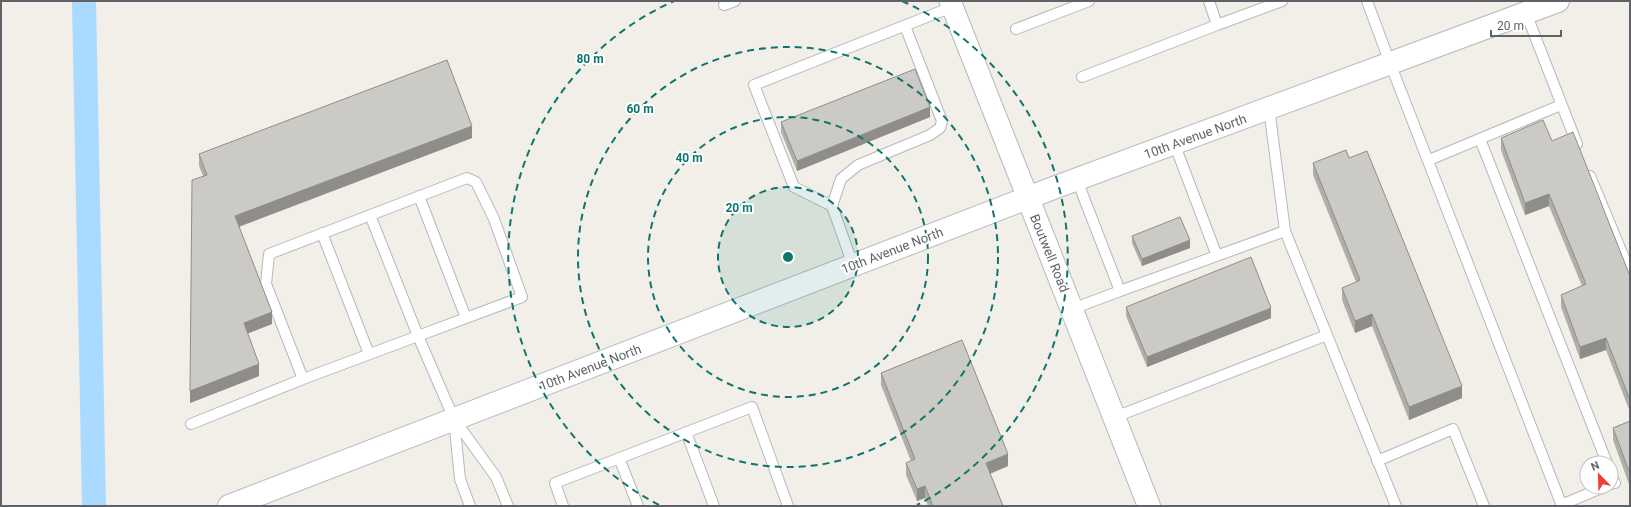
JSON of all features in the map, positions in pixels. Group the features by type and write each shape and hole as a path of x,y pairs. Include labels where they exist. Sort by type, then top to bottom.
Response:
{"street":[{"name":"10th Avenue North","path":"229,506 1028,198 1558,1"},
{"name":"Boutwell Road","path":"951,4 1149,506"}],"lane":[{"path":"724,5 735,1"},
{"path":"1016,29 1089,1"},
{"path":"1209,1 1217,25"},
{"path":"1082,77 1282,1"},
{"path":"1367,1 1561,505 1585,495"},
{"path":"832,206 794,187 754,85 906,26 951,4"},
{"path":"1526,13 1582,156"},
{"path":"853,265 832,206 841,180 858,165 930,135 940,128 942,121 906,26"},
{"path":"1429,160 1561,105"},
{"path":"1269,108 1285,231 1396,506"},
{"path":"1480,139 1604,455"},
{"path":"1174,144 1217,256"},
{"path":"1588,170 1630,272"},
{"path":"191,424 304,378 522,297 494,219 476,182 467,178 269,254 266,284 304,378"},
{"path":"1077,180 1120,290"},
{"path":"419,196 466,318"},
{"path":"370,216 418,336 454,419 496,478 508,506"},
{"path":"1072,310 1120,290 1285,231"},
{"path":"322,233 369,354"},
{"path":"1114,417 1327,335"},
{"path":"563,506 555,483 752,407 788,506"},
{"path":"454,419 460,479 470,506"},
{"path":"1378,461 1453,430 1484,506"},
{"path":"686,432 714,506"},
{"path":"619,458 638,506"}],"building":[{"path":"447,60 472,126 235,216 272,312 244,323 259,364 190,391 192,180 207,175 199,154"},
{"path":"915,69 930,107 797,161 781,122"},
{"path":"1543,120 1552,141 1573,132 1630,276 1630,400 1606,338 1580,347 1561,295 1586,284 1549,194 1525,203 1501,138"},
{"path":"1346,150 1349,158 1367,151 1462,386 1409,407 1372,314 1355,321 1342,288 1360,280 1313,163"},
{"path":"1180,217 1190,240 1142,259 1132,236"},
{"path":"1251,257 1271,308 1147,357 1126,307"},
{"path":"962,340 1008,454 986,463 1003,506 933,506 925,486 917,489 906,463 915,459 881,373"},
{"path":"1630,421 1630,474 1613,428"}],"waterway":[{"path":"84,1 94,506"}]}
